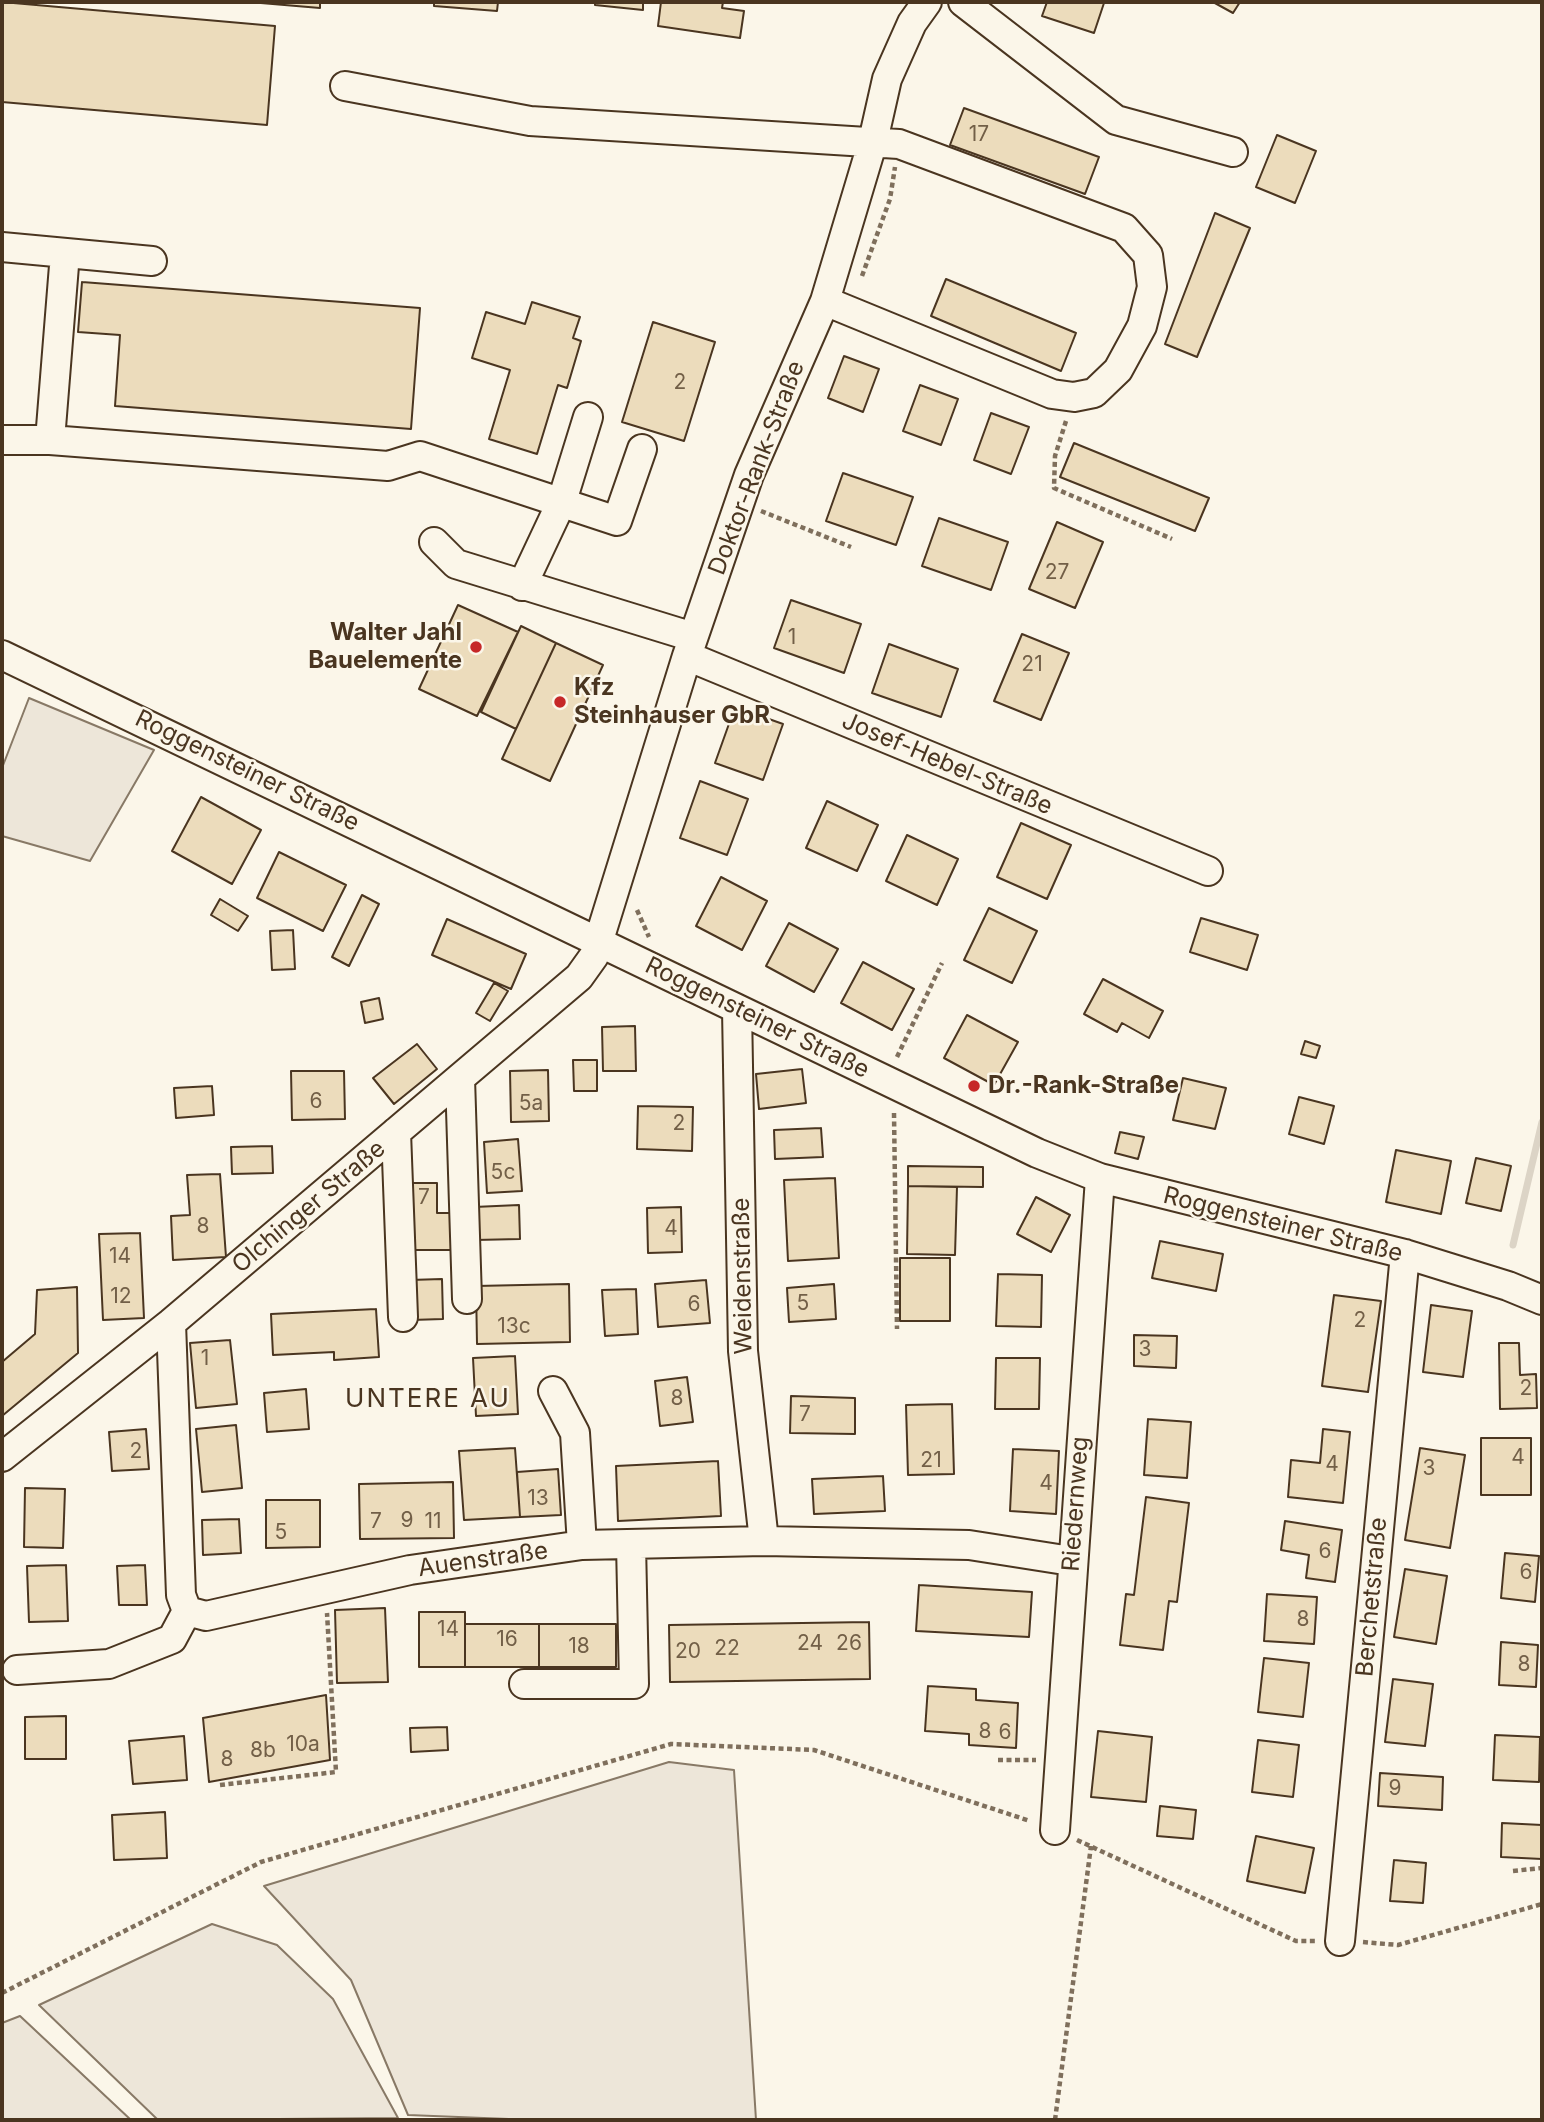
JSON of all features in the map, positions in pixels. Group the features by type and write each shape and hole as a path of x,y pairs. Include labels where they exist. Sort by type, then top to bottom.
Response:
{"street":[{"name":"Doktor-Rank-Straße","path":"600,941 690,647 749,475 825,302 873,141 887,79 912,23 927,2"},
{"path":"963,2 1116,120 1233,152"},
{"path":"345,86 530,121 873,141 899,145 1124,228 1149,255 1152,287 1142,326 1118,370 1094,393 1074,397 1052,394 825,302"},
{"path":"2,247 152,261"},
{"path":"50,440 65,253"},
{"path":"522,586 562,501 588,417"},
{"path":"2,440 50,440 388,466 420,456 617,521 642,449"},
{"name":"Josef-Hebel-Straße","path":"434,542 456,565 690,647 1209,871"},
{"name":"Roggensteiner Straße","path":"2,655 737,1009 893,1075 1037,1153 1100,1178 1405,1254 1508,1286 1542,1300"},
{"name":"Olchinger Straße","path":"2,1457 171,1323 579,977 600,941"},
{"name":"Weidenstraße","path":"737,1009 744,1351 764,1541"},
{"path":"460,1078 467,1299"},
{"path":"396,1132 402,1317"},
{"name":"Riedernweg","path":"1055,1830 1100,1178"},
{"name":"Berchetstraße","path":"1340,1941 1405,1254"},
{"path":"18,1670 109,1664 172,1639 187,1611 181,1595 171,1323"},
{"path":"553,1391 576,1433 582,1545"},
{"name":"Auenstraße","path":"187,1611 206,1616 410,1570 582,1545 764,1541 969,1545 1072,1561"},
{"path":"524,1684 634,1684 631,1544"}],"path":[{"path":"1074,397 1055,456 1054,488 1172,539"},
{"path":"755,509 851,547"},
{"path":"897,1329 893,1075 942,963"},
{"path":"220,1786 336,1772 326,1589"},
{"path":"2,1993 261,1862 671,1744 814,1749 1055,1830 1296,1941 1398,1945 1542,1904"},
{"path":"998,1759 1059,1760"},
{"path":"1055,2120 1091,1846"},
{"path":"1513,1871 1542,1868"}],"shaded area":[{"path":"29,698 154,750 90,861 2,836 2,768"},
{"path":"669,1762 734,1770 756,2120 534,2120 408,2115 351,1980 264,1886"},
{"path":"212,1924 277,1945 333,1999 398,2118 158,2120 39,2005"},
{"path":"20,2016 131,2120 2,2120 2,2023"}],"building":[{"path":"2,2 275,26 267,125 2,102"},
{"path":"249,2 320,2 320,8"},
{"path":"434,2 498,2 497,11 434,6"},
{"path":"595,2 643,2 643,10 595,5"},
{"path":"661,2 723,2 722,8 744,11 740,38 658,26"},
{"path":"1047,2 1104,3 1094,33 1042,16"},
{"path":"1213,2 1240,2 1233,13"},
{"path":"964,108 1099,157 1085,194 950,145"},
{"path":"1277,135 1316,151 1295,203 1256,187"},
{"path":"1215,213 1250,228 1197,357 1165,344"},
{"path":"946,279 1076,333 1061,371 931,316"},
{"path":"82,282 420,308 411,429 115,406 120,335 78,332"},
{"path":"532,302 580,317 573,338 581,341 567,388 558,385 537,454 489,439 510,370 472,358 486,312 525,324"},
{"path":"653,322 715,342 684,441 622,422"},
{"path":"844,356 879,369 863,412 828,398"},
{"path":"920,385 958,399 941,445 903,431"},
{"path":"991,413 1029,427 1011,474 974,460"},
{"path":"1074,443 1209,498 1195,531 1060,477"},
{"path":"843,473 913,497 896,545 826,521"},
{"path":"939,518 1008,542 991,590 922,566"},
{"path":"1057,522 1103,542 1075,608 1029,589"},
{"path":"791,600 861,624 844,673 774,648"},
{"path":"458,605 518,632 477,716 419,689"},
{"path":"521,626 556,643 516,729 481,712"},
{"path":"1022,634 1069,653 1041,720 994,701"},
{"path":"556,643 603,665 550,781 502,759"},
{"path":"889,644 958,669 941,717 872,693"},
{"path":"735,707 783,724 763,780 715,763"},
{"path":"700,781 748,799 727,855 680,838"},
{"path":"201,797 261,830 232,884 172,851"},
{"path":"827,801 878,825 857,871 806,848"},
{"path":"1021,823 1071,845 1047,899 997,877"},
{"path":"907,835 958,859 937,905 886,881"},
{"path":"279,852 346,885 323,931 257,898"},
{"path":"721,877 767,901 742,950 696,926"},
{"path":"362,895 379,904 349,966 332,957"},
{"path":"220,899 248,916 238,931 211,915"},
{"path":"989,908 1037,931 1012,983 964,960"},
{"path":"1201,918 1258,935 1247,970 1190,952"},
{"path":"447,919 526,954 511,989 432,955"},
{"path":"789,923 838,949 814,992 766,966"},
{"path":"293,930 295,969 272,970 270,931"},
{"path":"863,962 914,989 892,1030 841,1003"},
{"path":"1103,979 1163,1011 1149,1038 1122,1023 1117,1032 1084,1014"},
{"path":"494,983 508,991 490,1021 476,1013"},
{"path":"379,998 383,1019 365,1023 361,1002"},
{"path":"967,1015 1018,1042 994,1085 944,1058"},
{"path":"635,1026 636,1071 603,1071 602,1027"},
{"path":"1305,1041 1320,1046 1316,1058 1301,1054"},
{"path":"417,1044 437,1069 394,1104 373,1078"},
{"path":"573,1060 597,1060 597,1091 574,1091"},
{"path":"802,1069 806,1103 759,1109 756,1074"},
{"path":"548,1070 549,1121 511,1122 510,1071"},
{"path":"291,1071 344,1071 345,1119 292,1120"},
{"path":"1183,1078 1226,1088 1215,1129 1173,1120"},
{"path":"212,1086 214,1115 176,1118 174,1088"},
{"path":"1299,1097 1334,1106 1324,1144 1289,1134"},
{"path":"638,1106 693,1107 692,1151 637,1149"},
{"path":"821,1128 823,1157 775,1159 774,1130"},
{"path":"1120,1132 1144,1137 1138,1159 1115,1153"},
{"path":"518,1139 522,1191 487,1193 484,1142"},
{"path":"272,1146 273,1173 232,1174 231,1147"},
{"path":"1396,1150 1451,1161 1441,1214 1386,1202"},
{"path":"1476,1158 1511,1166 1501,1211 1466,1203"},
{"path":"908,1166 983,1167 983,1187 908,1186"},
{"path":"220,1174 226,1257 173,1260 171,1216 190,1215 187,1175"},
{"path":"835,1178 839,1258 788,1261 784,1180"},
{"path":"411,1183 437,1183 437,1213 454,1213 453,1250 411,1250"},
{"path":"908,1186 957,1187 955,1255 907,1254"},
{"path":"1036,1197 1070,1215 1051,1252 1017,1234"},
{"path":"519,1205 520,1239 475,1240 474,1207"},
{"path":"681,1207 682,1252 648,1253 647,1208"},
{"path":"140,1233 144,1318 103,1320 99,1234"},
{"path":"1160,1241 1223,1254 1216,1291 1152,1278"},
{"path":"900,1258 950,1258 950,1321 900,1321"},
{"path":"998,1274 1042,1275 1041,1327 996,1326"},
{"path":"442,1279 443,1319 411,1320 410,1280"},
{"path":"706,1280 710,1323 658,1327 655,1284"},
{"path":"569,1284 570,1342 477,1344 476,1286"},
{"path":"834,1284 836,1319 789,1322 787,1288"},
{"path":"77,1287 78,1353 2,1416 2,1362 35,1334 37,1290"},
{"path":"636,1289 638,1334 605,1336 602,1290"},
{"path":"1334,1295 1381,1301 1368,1392 1322,1386"},
{"path":"1431,1305 1472,1311 1463,1377 1423,1372"},
{"path":"376,1309 379,1357 334,1360 334,1352 273,1355 271,1314"},
{"path":"1134,1335 1177,1336 1176,1368 1134,1366"},
{"path":"230,1340 237,1404 196,1408 190,1343"},
{"path":"1499,1343 1519,1343 1520,1375 1536,1374 1537,1408 1500,1409"},
{"path":"515,1356 518,1414 476,1416 473,1358"},
{"path":"996,1358 1040,1358 1039,1409 995,1409"},
{"path":"687,1377 693,1422 660,1426 655,1381"},
{"path":"306,1389 309,1429 267,1432 264,1393"},
{"path":"791,1396 855,1398 855,1434 790,1433"},
{"path":"952,1404 954,1474 908,1475 906,1405"},
{"path":"1148,1419 1191,1422 1187,1478 1144,1475"},
{"path":"236,1425 242,1488 202,1492 196,1429"},
{"path":"146,1429 149,1469 112,1471 109,1432"},
{"path":"1323,1429 1350,1432 1343,1503 1288,1497 1291,1460 1320,1463"},
{"path":"1481,1438 1531,1438 1531,1495 1481,1495"},
{"path":"515,1448 520,1517 464,1520 459,1451"},
{"path":"1420,1448 1465,1455 1450,1548 1405,1540"},
{"path":"1013,1449 1059,1451 1056,1514 1010,1511"},
{"path":"718,1461 721,1516 618,1521 616,1466"},
{"path":"558,1469 561,1515 520,1517 517,1472"},
{"path":"883,1476 885,1511 814,1514 812,1479"},
{"path":"453,1482 454,1538 360,1539 359,1484"},
{"path":"25,1488 65,1489 63,1548 24,1547"},
{"path":"1146,1497 1189,1503 1177,1602 1169,1601 1163,1650 1120,1645 1126,1594 1134,1595"},
{"path":"266,1500 320,1500 320,1547 266,1548"},
{"path":"239,1519 241,1553 203,1555 202,1520"},
{"path":"1285,1521 1342,1530 1335,1582 1306,1578 1309,1555 1281,1550"},
{"path":"1505,1553 1539,1556 1535,1602 1501,1598"},
{"path":"66,1565 68,1621 29,1622 27,1566"},
{"path":"145,1565 147,1605 119,1605 117,1566"},
{"path":"1405,1569 1447,1576 1436,1644 1394,1637"},
{"path":"919,1585 1032,1592 1029,1637 916,1631"},
{"path":"1267,1594 1317,1597 1314,1644 1264,1641"},
{"path":"385,1608 388,1682 337,1683 335,1610"},
{"path":"419,1612 465,1612 465,1667 419,1667"},
{"path":"869,1622 870,1679 670,1682 669,1625"},
{"path":"465,1624 539,1624 539,1667 465,1667"},
{"path":"539,1624 616,1624 616,1667 539,1667"},
{"path":"1501,1642 1538,1645 1536,1687 1499,1685"},
{"path":"1264,1658 1309,1663 1303,1717 1258,1712"},
{"path":"1393,1679 1433,1684 1425,1746 1385,1742"},
{"path":"928,1686 976,1689 976,1700 1018,1703 1016,1748 969,1745 969,1734 925,1731"},
{"path":"326,1695 330,1760 209,1782 203,1718"},
{"path":"66,1716 66,1759 25,1759 25,1717"},
{"path":"447,1727 448,1750 411,1752 410,1728"},
{"path":"1098,1731 1152,1737 1146,1802 1091,1797"},
{"path":"1495,1735 1540,1737 1539,1782 1493,1780"},
{"path":"184,1736 187,1780 133,1784 129,1741"},
{"path":"1258,1740 1299,1745 1293,1797 1252,1792"},
{"path":"1380,1773 1443,1777 1442,1810 1378,1806"},
{"path":"1160,1806 1196,1810 1193,1839 1157,1836"},
{"path":"165,1812 167,1858 114,1860 112,1815"},
{"path":"1502,1823 1542,1825 1542,1859 1501,1857"},
{"path":"1256,1836 1314,1848 1305,1893 1247,1881"},
{"path":"1394,1860 1426,1863 1423,1903 1390,1901"}],"waterway":[{"path":"1513,1245 1542,1122"}],"place":[{"name":"Walter Jahl Bauelemente","path":"476,647"},
{"name":"Kfz Steinhauser GbR","path":"560,702"},
{"name":"Dr.-Rank-Straße","path":"974,1086"}],"district":[{"name":"UNTERE AU","path":"428,1399"}]}
